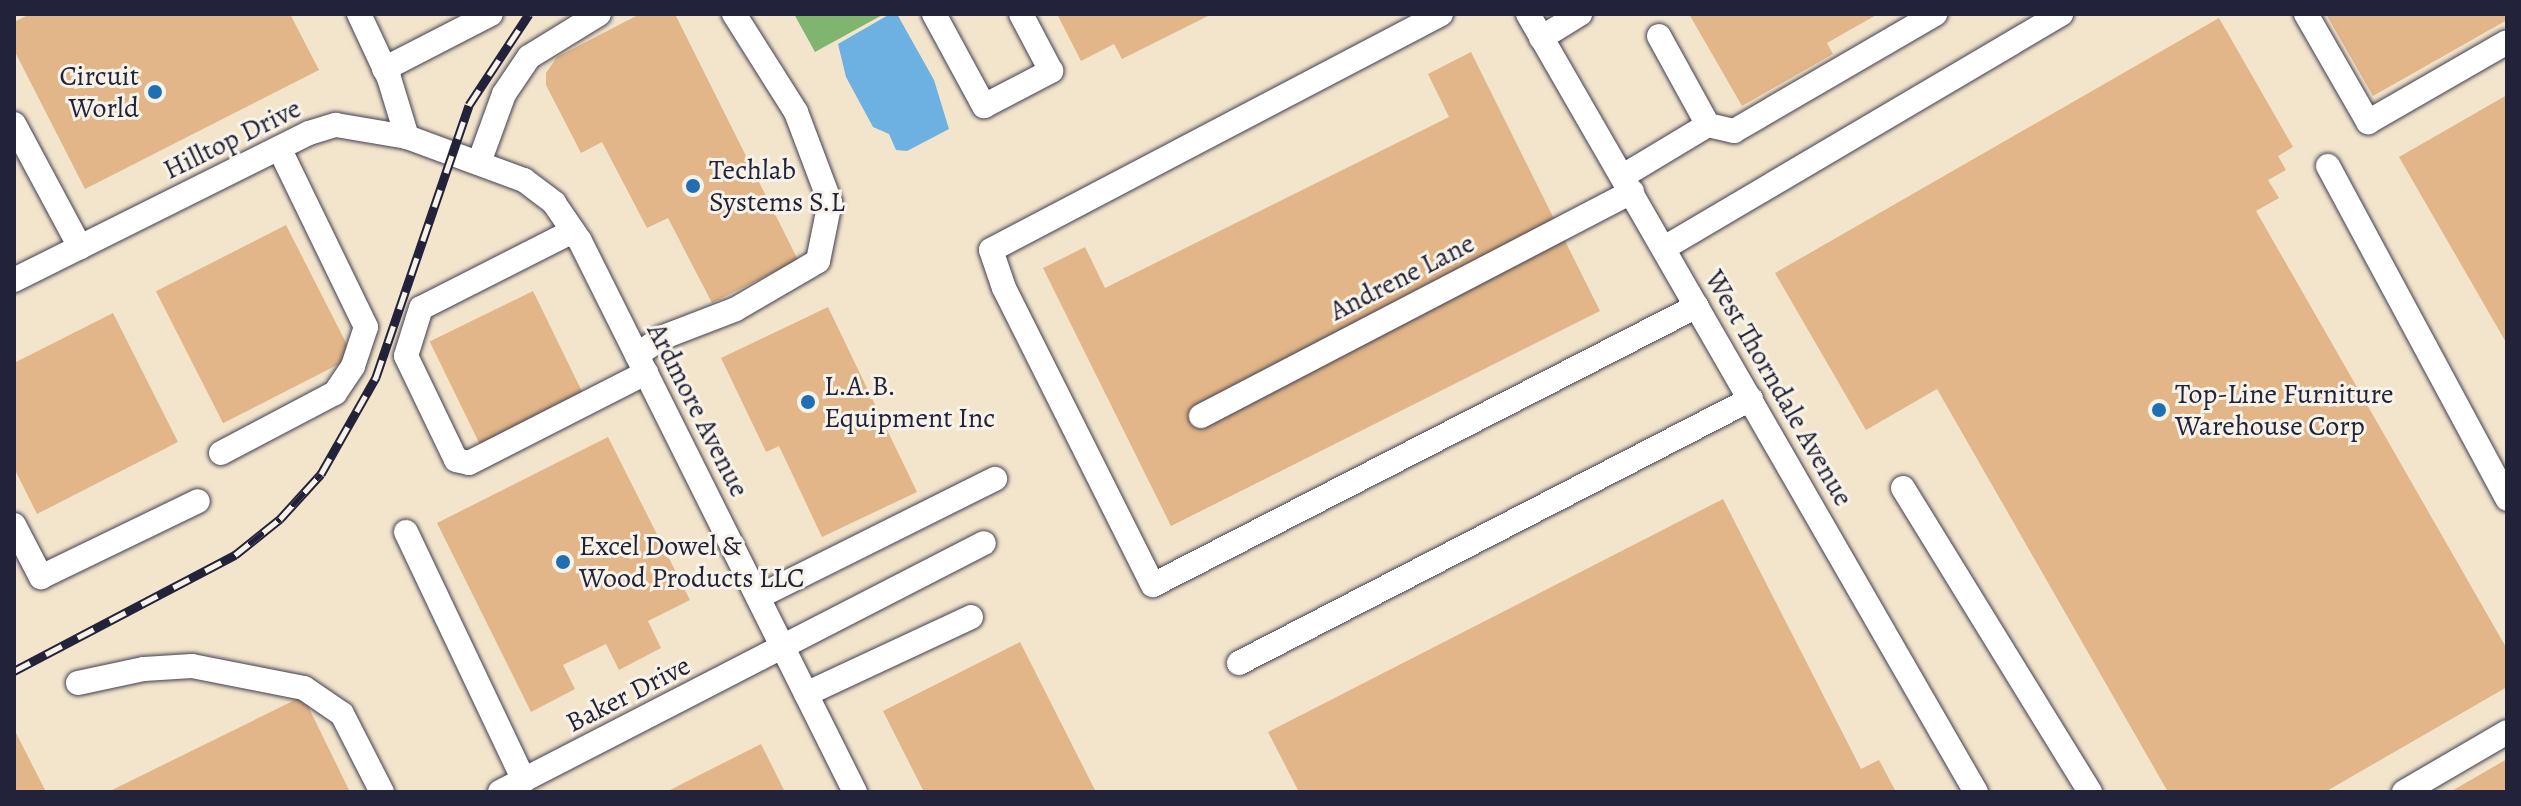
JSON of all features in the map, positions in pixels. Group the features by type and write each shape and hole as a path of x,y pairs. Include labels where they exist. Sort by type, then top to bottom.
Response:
{"street":[{"path":"359,14 384,69 407,137"},
{"path":"384,69 491,14"},
{"path":"480,160 504,94 529,57 599,14"},
{"path":"573,231 421,308 406,356 456,460 469,463 641,364 661,338 736,309 818,261 830,202 796,112 734,14"},
{"path":"934,14 984,106 1051,71 1021,14"},
{"path":"1441,14 991,250 1004,288 1153,585 1697,306"},
{"name":"West Thorndale Avenue","path":"1528,14 1976,792"},
{"path":"1541,38 1580,14"},
{"path":"1659,36 1708,125 1734,131 1935,14"},
{"path":"1664,248 2061,14"},
{"path":"2306,14 2368,122 2507,42"},
{"path":"14,124 80,247"},
{"name":"Hilltop Drive","path":"14,280 279,148 336,125 407,137"},
{"name":"Andrene Lane","path":"1201,416 1627,184 1708,125"},
{"name":"Ardmore Avenue","path":"407,137 480,160 524,180 554,203 573,231 641,364 855,792"},
{"path":"221,453 335,393 353,366 366,327 279,148"},
{"path":"2328,166 2507,499"},
{"path":"1239,663 1751,399"},
{"path":"758,597 995,479"},
{"path":"1903,488 2090,792"},
{"path":"14,525 41,577 198,501"},
{"path":"406,532 524,780"},
{"name":"Baker Drive","path":"500,792 784,650 984,543"},
{"path":"806,694 971,617"},
{"path":"78,683 144,669 192,666 304,688 342,714 382,792"},
{"path":"2404,792 2507,732"}],"green space":[{"path":"794,14 884,14 815,52"}],"water":[{"path":"890,14 897,14 934,80 949,129 907,151 896,150 889,134 873,127 846,77 838,44"}],"building":[{"name":"Circuit World","path":"30,14 290,14 319,70 85,189 14,50 14,22"},
{"name":"Techlab Systems S.L","path":"640,14 675,14 798,260 712,303 668,218 647,228 602,142 581,153 546,85 546,73 557,57"},
{"path":"1057,14 1212,14 1122,59 1114,44 1081,61"},
{"path":"1689,14 1878,14 1827,43 1833,54 1742,106"},
{"path":"2326,14 2507,14 2507,20 2373,96"},
{"name":"Top-Line Furniture Warehouse Corp","path":"2219,18 2293,147 2278,156 2286,170 2268,180 2279,198 2256,211 2507,649 2507,687 2325,792 2168,792 1937,389 1866,430 1775,273"},
{"path":"1471,52 1600,311 1171,526 1043,268 1085,247 1105,288 1449,117 1428,74"},
{"path":"2507,95 2507,344 2399,157"},
{"path":"286,225 353,357 223,423 156,291"},
{"path":"533,291 585,398 482,448 430,341"},
{"name":"L.A.B. Equipment Inc","path":"828,307 917,492 822,537 779,446 766,452 721,358"},
{"path":"113,313 178,442 37,514 14,468 14,363"},
{"name":"Excel Dowel & Wood Products LLC","path":"608,437 690,600 648,621 661,648 619,670 606,644 563,665 575,689 531,712 437,523"},
{"path":"1723,499 1861,769 1879,760 1896,792 1299,792 1268,732"},
{"path":"1020,642 1096,792 924,792 883,711"},
{"path":"303,696 350,792 108,792"},
{"path":"14,729 46,792 14,792"},
{"path":"761,744 785,792 666,792"},
{"path":"2507,759 2507,792 2450,792"}],"railway":[{"path":"14,671 235,555 280,519 321,474 376,377 469,105 529,14"}],"place":[{"name":"Circuit World","path":"155,92"},
{"name":"Techlab Systems S.L","path":"693,186"},
{"name":"L.A.B. Equipment Inc","path":"808,402"},
{"name":"Top-Line Furniture Warehouse Corp","path":"2159,410"},
{"name":"Excel Dowel & Wood Products LLC","path":"563,562"}]}
